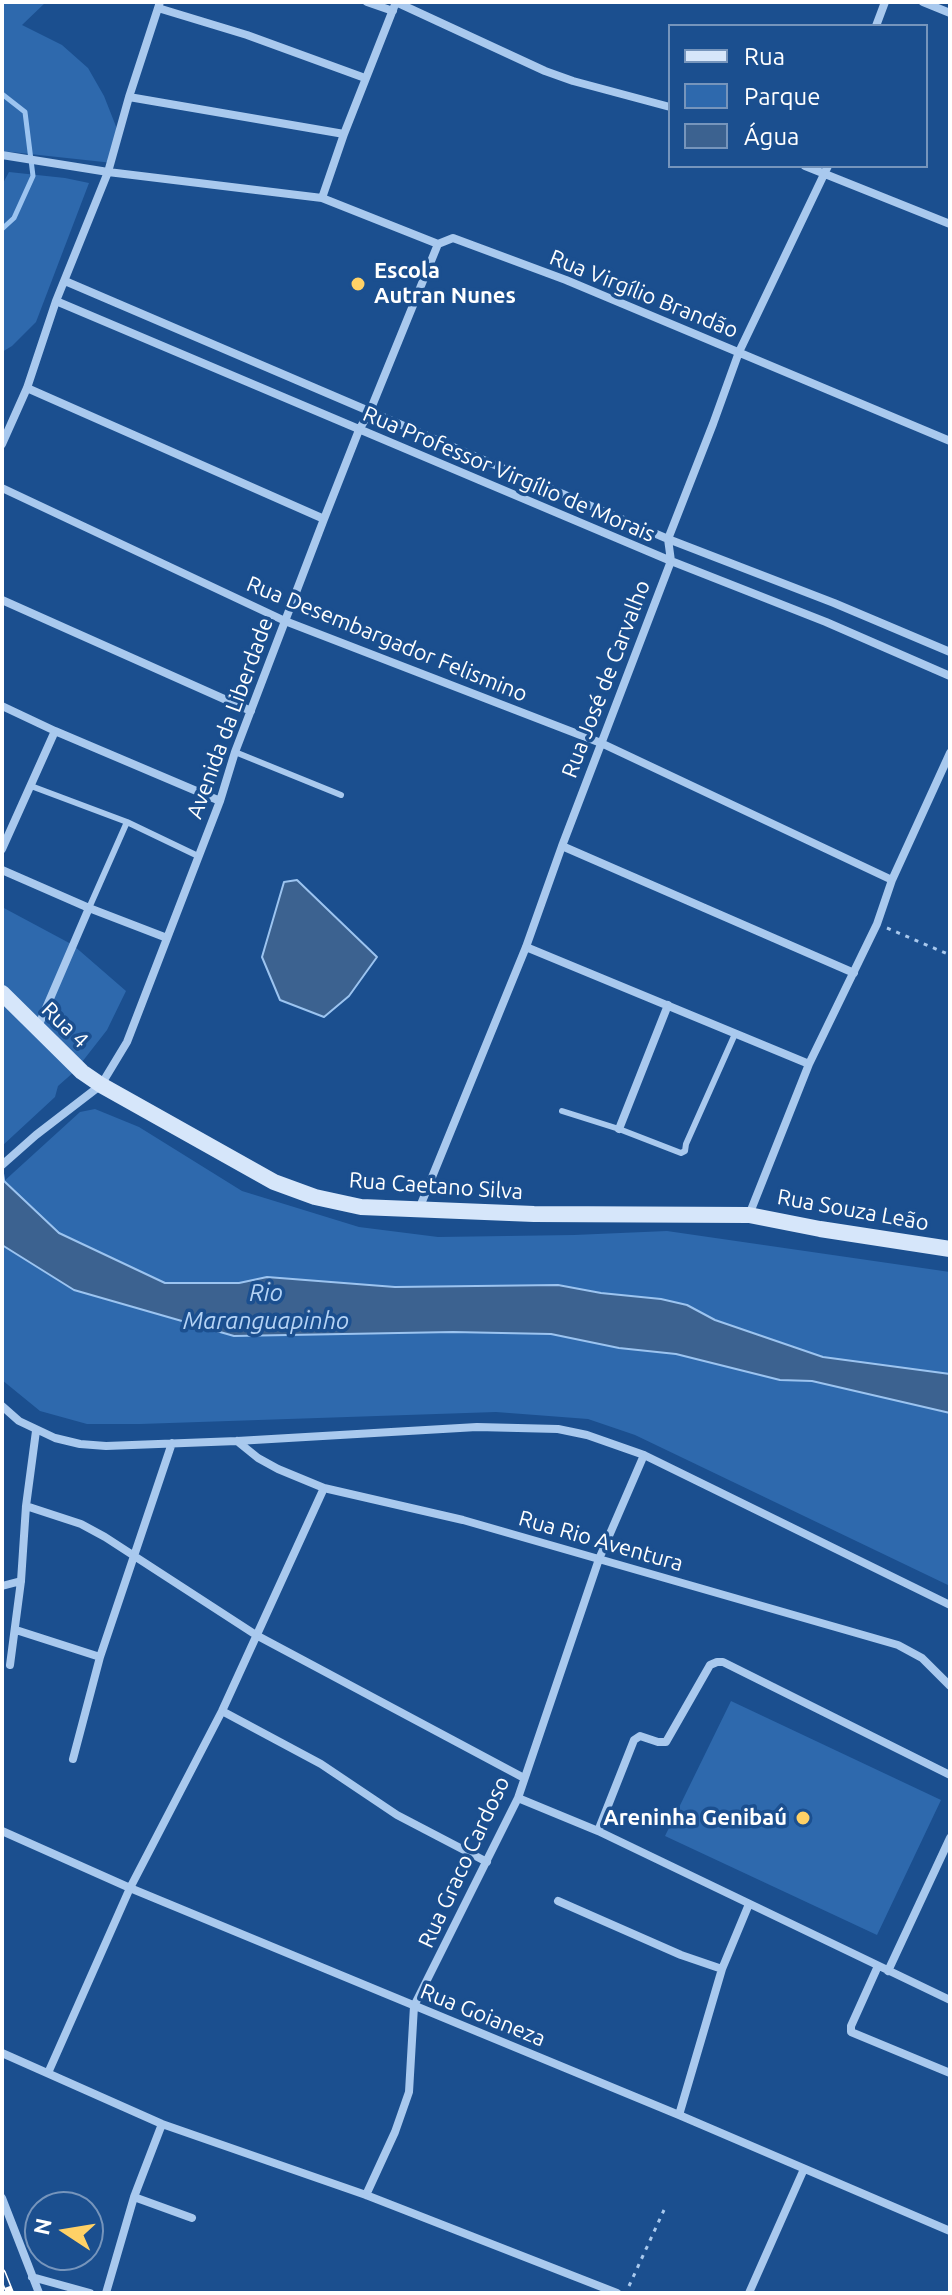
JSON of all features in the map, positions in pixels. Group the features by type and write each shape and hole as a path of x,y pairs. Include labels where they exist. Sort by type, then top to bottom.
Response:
{"main road":[{"name":"Rua 4","path":"2,993 82,1072 101,1085"},
{"name":"Rua Caetano Silva","path":"101,1085 274,1182 315,1197 361,1207 534,1214 749,1215"},
{"name":"Rua Souza Leão","path":"749,1215 950,1249"}],"street":[{"path":"367,2 395,5 573,81 668,106"},
{"path":"877,24 885,2"},
{"path":"923,2 950,13"},
{"path":"2,444 27,388 56,301 108,172 159,5 365,78"},
{"path":"322,198 395,5"},
{"path":"129,97 344,134"},
{"name":"Rua Virgílio Brandão","path":"4,155 108,172 322,198 438,244 453,238 566,280 950,441"},
{"path":"826,170 950,224"},
{"name":"Rua José de Carvalho","path":"419,1209 526,947 671,561 668,539 739,352 826,170"},
{"name":"Avenida da Liberdade","path":"2,1165 101,1085 127,1042 324,519 438,244"},
{"name":"Rua Professor Virgílio de Morais","path":"65,281 668,539 950,652"},
{"name":"Rua Professor Virgílio de Morais","path":"56,301 950,676"},
{"path":"27,388 324,519"},
{"path":"498,488 507,470"},
{"name":"Rua Desembargador Felismino","path":"2,488 285,621 601,743 892,880"},
{"path":"2,600 251,711"},
{"path":"826,622 834,603"},
{"path":"2,706 220,801"},
{"path":"2,849 55,731"},
{"path":"749,1215 809,1064 877,924 892,880 950,753"},
{"path":"562,846 854,973"},
{"path":"2,870 167,938"},
{"path":"37,1029 89,908"},
{"path":"526,947 809,1064"},
{"path":"619,1129 668,1005"},
{"path":"2,1406 36,1431 80,1444 106,1446 477,1427 558,1429 587,1435 644,1455 950,1605"},
{"path":"10,1665 36,1431"},
{"name":"Rua Rio Aventura","path":"237,1441 278,1469 324,1488 463,1520 898,1645 922,1658 950,1686"},
{"path":"73,1759 100,1657 172,1443"},
{"name":"Rua Graco Cardoso","path":"366,2195 395,2132 409,2092 414,2006 518,1798 599,1559 644,1455"},
{"path":"48,2073 130,1888 222,1711 324,1488"},
{"path":"26,1506 81,1524 256,1635 524,1778"},
{"path":"2,1586 21,1581"},
{"path":"16,1630 100,1657"},
{"path":"598,1831 634,1740 640,1736 666,1742 710,1665 717,1662 723,1662 950,1775"},
{"path":"222,1711 321,1764 397,1815 487,1862"},
{"path":"518,1798 598,1831 950,2000"},
{"name":"Rua Goianeza","path":"2,1831 130,1888 679,2115 950,2231"},
{"path":"888,1971 950,1838"},
{"path":"558,1901 681,1955 722,1969"},
{"path":"679,2115 722,1969 749,1904"},
{"path":"878,1966 851,2032 950,2073"},
{"path":"2,2053 162,2124 366,2195 617,2293"},
{"path":"106,2293 134,2197 162,2124"},
{"path":"749,2293 804,2169"},
{"path":"134,2197 192,2218"},
{"path":"2,2198 39,2293"},
{"path":"32,2277 90,2293"}],"lane":[{"path":"235,752 341,795"},
{"path":"31,786 127,822 198,856"},
{"path":"89,908 127,822"},
{"path":"562,1111 681,1153 685,1151 735,1034"}],"path":[{"path":"877,924 950,955"},
{"path":"625,2293 664,2210"}],"green space":[{"path":"2,2 46,2 22,25 62,45 88,68 104,96 119,134 113,163 2,151"},
{"path":"9,172 89,183 36,322 2,352 2,185"},
{"path":"2,907 73,945 126,991 107,1030 75,1071 58,1086 55,1097 2,1146"},
{"path":"95,1109 139,1127 242,1191 359,1227 438,1237 667,1231 950,1272 950,1586 635,1435 588,1419 496,1412 87,1424 40,1411 2,1380 2,1183 80,1112"},
{"name":"Areninha Genibaú","path":"731,1701 941,1800 877,1935 665,1836"}],"water":[{"path":"297,880 377,957 349,996 324,1017 280,1000 262,957 284,882"},
{"name":"Rio Maranguapinho","path":"2,1166 4,1181 59,1233 165,1283 239,1283 267,1277 395,1287 558,1285 661,1299 687,1305 715,1320 823,1357 950,1374 950,1413 812,1381 780,1380 676,1354 619,1348 551,1334 453,1332 234,1336 74,1290 2,1245"}],"waterway":[{"path":"2,94 25,112 33,176 14,218 2,229"}],"railway":[{"path":"2,2273 10,2293"}],"place":[{"name":"Escola Autran Nunes","path":"358,284"},
{"name":"Areninha Genibaú","path":"803,1818"}]}
